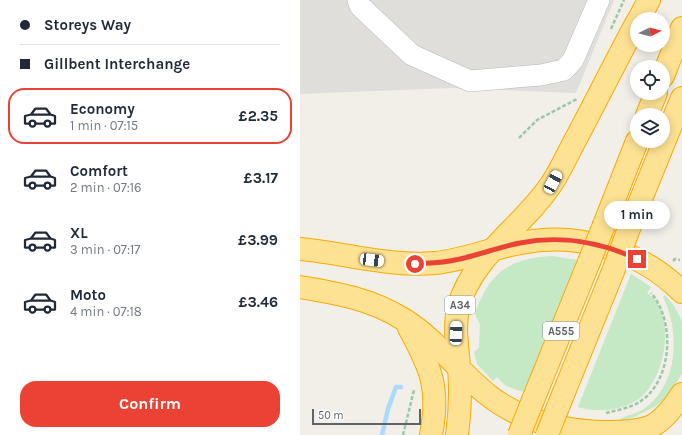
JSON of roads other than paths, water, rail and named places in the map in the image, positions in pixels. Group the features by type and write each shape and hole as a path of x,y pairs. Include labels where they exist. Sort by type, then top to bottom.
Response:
{"highway":[{"path":"642,12 649,0"},
{"path":"669,60 682,28"},
{"path":"492,251 535,207 553,182 630,35"},
{"name":"A555","path":"547,435 682,98"},
{"name":"A555","path":"519,435 634,148"},
{"path":"300,250 372,260 415,264 454,260 537,240 580,241 622,252 647,265 682,292"},
{"name":"A34","path":"459,368 456,342 459,306 469,283 492,251"},
{"path":"300,287 364,300 402,318 425,334 483,391 505,407 553,427 577,432 608,434 648,430 682,419"},
{"path":"402,318 428,363 434,382 435,397 431,435"},
{"path":"457,435 461,409 459,368"},
{"path":"648,430 670,410 682,394"}],"lane":[{"path":"358,0 360,6 412,55 470,81 540,75 564,70 573,60 599,0"}],"waterway":[{"path":"382,435 388,409 396,387 401,387"}]}
